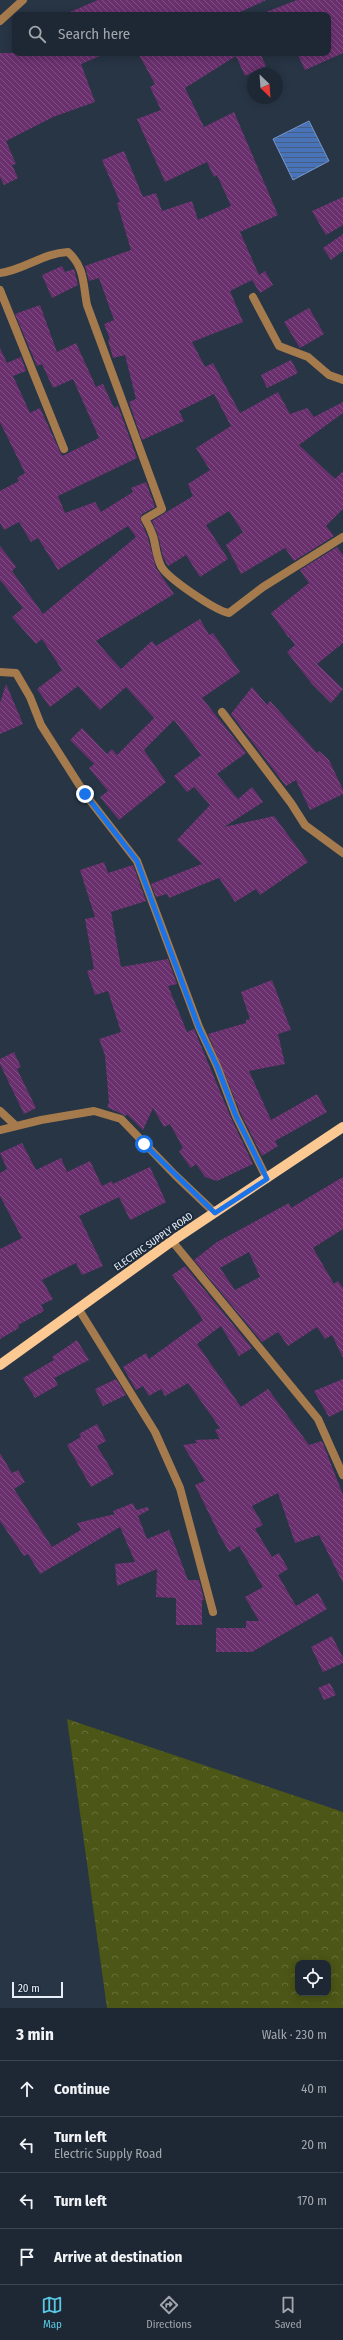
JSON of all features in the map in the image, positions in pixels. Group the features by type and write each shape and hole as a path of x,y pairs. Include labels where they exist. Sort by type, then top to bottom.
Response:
{"main road":[{"name":"ELECTRIC SUPPLY ROAD","path":"0,1365 172,1241 343,1128"}],"street":[{"path":"0,21 23,0"},
{"path":"0,273 59,252 68,252 78,263 83,273 88,305 162,509 145,519 153,536 154,548 162,568 180,583 219,611 229,613 270,583 343,537"},
{"path":"0,290 64,449"},
{"path":"253,297 279,346 308,357 329,376 343,380"},
{"path":"0,672 16,673 30,696 45,732 85,794 137,861 199,1028 217,1066 236,1116 267,1179"},
{"path":"222,712 283,792 305,826 343,853"},
{"path":"0,1111 15,1125"},
{"path":"0,1130 15,1125 94,1111 121,1119 175,1175 215,1213"},
{"path":"172,1241 318,1419 343,1475"},
{"path":"78,1308 158,1439 180,1488 213,1612"}],"green space":[{"path":"67,1719 343,1812 343,2008 107,2008"}],"water":[{"path":"309,121 329,161 293,180 273,139"}],"building":[{"path":"98,0 266,0 240,12 70,12"},
{"path":"297,0 343,0 343,53 305,70 298,56 331,56 331,12 266,12"},
{"path":"0,53 12,53 12,56 100,56 81,64 95,102 53,117 6,141 16,164 12,165 18,178 4,185 0,177"},
{"path":"140,56 236,56 185,88 204,127 234,112 278,215 240,232 259,275 265,271 273,285 260,293 252,280 230,291 243,322 192,342 205,367 213,363 240,413 278,392 290,414 307,408 314,417 343,402 343,413 299,445 335,479 343,471 343,509 326,526 334,536 294,561 285,548 241,574 226,545 243,532 229,511 206,525 228,559 200,577 186,555 168,566 163,557 158,535 152,521 193,496 188,484 210,470 196,448 231,426 214,394 179,411 184,421 142,440 129,402 136,399 125,355 113,358 108,340 110,339 104,324 114,320 99,278 89,281 85,266 131,250 117,203 120,202 102,160 124,151 143,197 156,193 162,211 192,201 198,220 231,206 217,175 214,177 207,162 165,182 137,119 161,110 150,87 155,84"},
{"path":"236,56 261,56 266,66 262,68 247,68 247,75 245,76"},
{"path":"343,197 343,225 326,235 312,211"},
{"path":"343,234 343,251 331,260 323,248"},
{"path":"62,266 65,272 74,269 78,285 52,298 42,275"},
{"path":"40,305 57,352 76,343 96,387 103,384 114,408 118,406 137,458 58,496 65,513 95,502 101,512 133,492 131,488 146,482 155,507 142,514 140,519 148,538 156,568 174,594 96,641 121,669 152,641 156,646 200,619 209,635 213,633 240,672 202,698 246,753 217,774 238,799 252,787 263,802 224,827 274,816 308,862 260,895 256,889 235,902 219,878 169,898 167,894 156,897 151,884 202,864 177,840 210,805 194,787 187,792 174,776 201,755 174,720 144,750 166,782 119,820 100,797 108,791 89,768 94,764 70,740 82,728 107,754 112,749 117,755 154,718 126,687 100,710 78,686 50,707 37,689 62,670 42,639 36,644 12,617 23,608 0,580 0,546 16,567 12,571 43,614 136,537 128,526 58,570 38,538 31,542 19,522 4,530 0,523 0,491 19,481 17,478 25,473 0,422 0,348 7,363 21,357 26,371 13,376 30,413 40,408 62,456 99,438 73,379 53,388 42,364 37,366 15,314"},
{"path":"309,308 324,334 300,348 284,322"},
{"path":"291,360 298,373 267,388 261,375"},
{"path":"337,547 343,555 343,643 317,664 343,689 331,703 312,684 287,652 295,645 290,638 292,635 289,638 271,613 309,583 300,570"},
{"path":"6,684 23,724 0,734 0,703"},
{"path":"252,687 267,705 270,701 317,753 319,751 329,760 343,790 343,794 310,810 296,780 286,786 231,714"},
{"path":"104,862 108,873 133,865 146,901 111,912 121,967 168,959 177,984 168,986 187,1032 194,1029 231,1118 253,1164 217,1181 205,1177 196,1164 191,1168 179,1151 183,1148 170,1124 164,1127 153,1108 143,1130 127,1114 126,1116 107,1107 109,1103 105,1055 99,1039 121,1032 108,991 95,995 87,971 94,969 85,919 95,917 80,870"},
{"path":"272,980 291,1030 278,1034 285,1064 249,1071 271,1120 317,1094 327,1112 275,1141 278,1146 262,1156 241,1114 208,1034 246,1023 246,1020 250,1019 241,992"},
{"path":"14,1052 21,1067 17,1069 36,1108 24,1114 0,1064 0,1059"},
{"path":"22,1143 36,1170 61,1158 67,1172 90,1161 102,1186 112,1181 113,1184 150,1167 166,1202 130,1220 119,1197 79,1216 103,1266 82,1275 76,1263 42,1280 53,1299 41,1305 44,1311 18,1325 19,1328 0,1339 0,1249 22,1238 0,1196 0,1173 7,1169 0,1153"},
{"path":"343,1177 343,1229 313,1248 334,1284 338,1281 343,1288 343,1358 332,1335 325,1339 317,1327 288,1346 278,1332 262,1342 194,1260 217,1242 289,1203 291,1208","holes":["249,1252 260,1277 235,1290 220,1268"]},
{"path":"185,1266 252,1348 239,1356 221,1326 197,1344 241,1407 268,1389 309,1445 322,1441 343,1495 343,1583 319,1535 295,1543 278,1493 252,1506 263,1525 255,1529 272,1557 279,1553 288,1569 278,1575 296,1606 318,1593 327,1609 252,1652 216,1652 216,1628 246,1628 246,1621 259,1621 245,1597 263,1587 239,1546 229,1552 195,1485 205,1481 183,1445 197,1443 195,1440 220,1439 215,1430 220,1428 188,1383 165,1396 161,1389 149,1396 143,1386 136,1390 123,1367 146,1353 149,1359 203,1320 172,1275"},
{"path":"77,1340 89,1360 54,1378 58,1385 35,1398 23,1378 54,1360 52,1357"},
{"path":"116,1379 126,1395 103,1406 95,1389"},
{"path":"343,1379 343,1410 329,1417 314,1391"},
{"path":"97,1424 106,1441 97,1446 114,1474 91,1487 67,1445 81,1437 79,1434"},
{"path":"0,1453 12,1473 18,1470 25,1482 14,1489 52,1547 81,1530 77,1523 115,1514 113,1511 133,1503 136,1510 148,1507 149,1510 138,1516 147,1539 169,1530 188,1580 199,1580 204,1600 202,1600 202,1625 176,1625 176,1598 156,1597 157,1569 117,1586 115,1564 135,1562 120,1527 40,1574 28,1554 24,1556 0,1521"},
{"path":"332,1636 343,1658 343,1663 323,1672 311,1647"},
{"path":"330,1683 336,1695 324,1700 318,1688"}],"route":[{"path":"85,794 137,861 159,915 199,1028 217,1066 236,1116 267,1179 215,1213 144,1144"}]}
